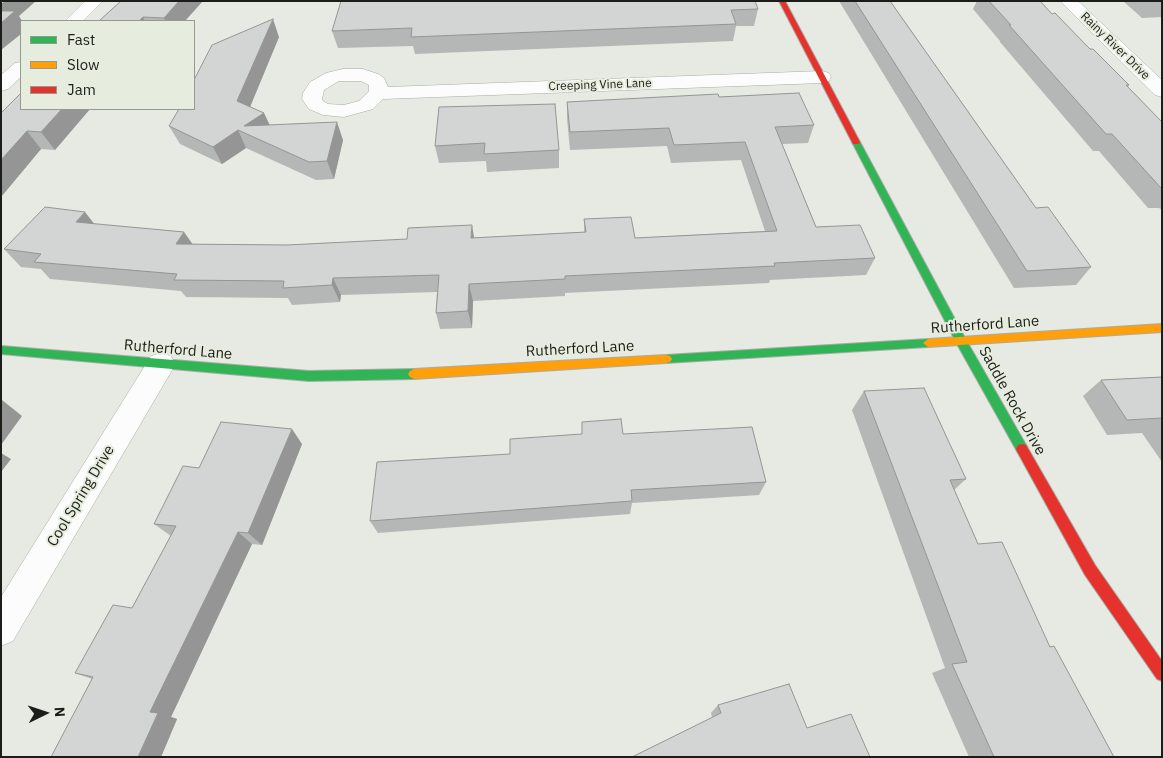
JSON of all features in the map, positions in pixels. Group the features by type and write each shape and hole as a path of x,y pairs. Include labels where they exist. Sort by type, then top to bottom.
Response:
{"street":[{"path":"74,20 95,1"},
{"name":"Saddle Rock Drive","path":"782,1 961,342 1090,570 1162,674"},
{"name":"Rainy River Drive","path":"1068,1 1162,91"},
{"path":"1,85 20,68"},
{"name":"Creeping Vine Lane","path":"378,93 822,77"},
{"name":"Rutherford Lane","path":"1,350 309,376 379,376 961,342 1162,328"},
{"name":"Cool Spring Drive","path":"1,629 162,364"}],"building":[{"path":"121,1 179,1 164,18 143,17 140,20 100,20"},
{"path":"341,1 755,1 758,9 731,10 736,24 411,37 412,28 332,31"},
{"path":"855,1 890,1 1036,208 1048,207 1091,267 1027,271"},
{"path":"989,1 1040,1 1052,14 1055,13 1129,85 1126,85 1162,122 1162,189 1112,134 1106,134"},
{"path":"1,11 15,11 1,23"},
{"path":"273,19 237,101 264,113 244,126 337,122 327,161 309,162 238,130 213,147 169,126 178,110 195,110 195,78 212,45"},
{"path":"799,93 814,125 775,127 816,227 860,225 875,258 774,263 775,266 565,276 565,279 469,284 468,311 436,313 439,275 333,278 332,285 283,288 284,281 174,280 177,274 34,262 41,254 4,249 45,207 85,212 76,222 184,232 176,244 287,245 407,239 408,228 472,225 471,238 586,232 584,219 631,217 635,238 777,231 745,142 674,145 669,128 570,132 567,102 718,94 719,97"},
{"path":"20,94 20,110 61,110 41,132 27,131 1,160 1,113"},
{"path":"555,104 559,150 484,154 485,143 435,146 439,107"},
{"path":"1162,377 1162,418 1127,420 1101,380"},
{"path":"924,388 966,479 950,480 978,544 1002,542 1050,647 1054,646 1114,757 994,757 952,664 967,662 864,391"},
{"path":"621,419 623,434 752,427 766,482 631,490 632,501 370,521 377,462 510,454 510,439 582,434 582,422"},
{"path":"221,422 292,429 248,533 238,532 150,712 158,713 138,757 51,757 93,677 75,673 113,605 132,608 176,526 154,524 183,466 199,468"},
{"path":"789,684 807,728 851,714 870,757 632,757 721,713 718,705"}],"traffic: fast":[{"path":"856,142 961,341 1022,449"},
{"path":"666,359 928,343"},
{"path":"1,350 309,376 414,374"}],"traffic: slow":[{"path":"928,343 1162,328"},
{"path":"414,374 666,359"}],"traffic: jam":[{"path":"782,1 856,142"},
{"path":"1022,449 1090,570 1162,674"}]}
